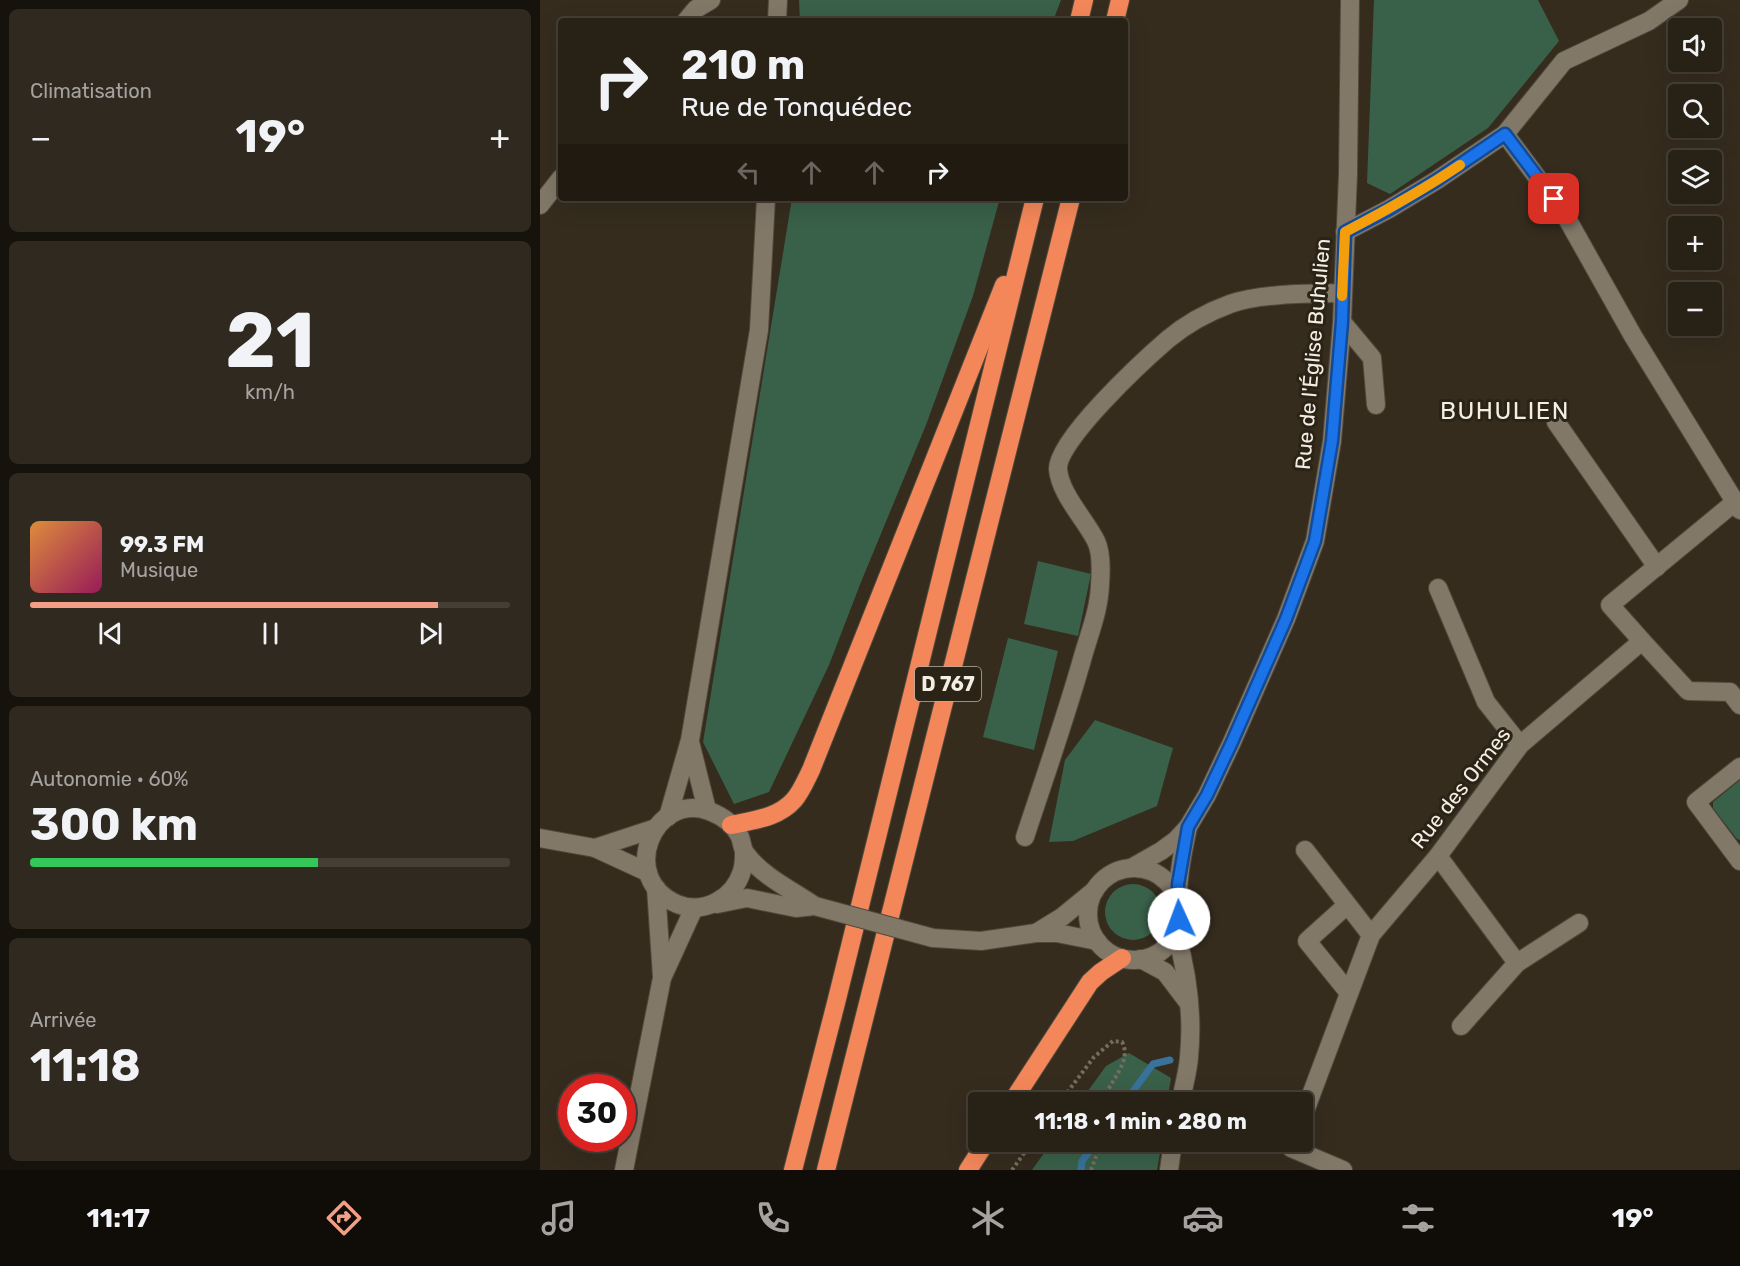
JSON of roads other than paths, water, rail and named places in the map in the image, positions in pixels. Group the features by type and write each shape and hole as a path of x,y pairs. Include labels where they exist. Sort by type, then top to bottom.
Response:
{"highway":[{"path":"1080,18 1084,0"},
{"path":"1116,18 1120,0"},
{"name":"D 767","path":"793,1170 1034,201"},
{"name":"D 767","path":"826,1170 1070,201"},
{"name":"D 767","path":"732,825 763,819 781,812 795,799 811,770 1030,220"},
{"path":"1018,1092 1090,982 1122,958"},
{"path":"968,1170 980,1152"}],"street":[{"path":"688,18 696,9 711,0"},
{"path":"777,18 778,0"},
{"name":"Rue de l'Église Buhulien","path":"1131,868 1176,840 1188,827 1207,795 1286,619 1315,541 1332,441 1342,322 1350,0"},
{"path":"1345,232 1437,180 1505,134 1564,61 1649,21 1679,0"},
{"path":"1505,134 1566,215 1633,336 1738,506 1610,605 1688,691 1730,692 1740,705"},
{"path":"540,205 558,182"},
{"path":"624,1170 662,978 652,880 645,857 648,841 662,822 690,740 759,330 766,201"},
{"path":"1025,837 1076,683 1096,615 1101,587 1097,543 1060,482 1058,467 1062,454 1098,406 1168,339 1199,317 1231,304 1256,298 1342,293"},
{"path":"1342,322 1372,358 1376,405"},
{"path":"1556,422 1657,567"},
{"path":"1438,588 1486,702 1520,745"},
{"name":"Rue des Ormes","path":"1312,1092 1371,935 1438,856 1520,745 1642,641"},
{"path":"690,740 707,810"},
{"path":"1740,767 1696,802 1740,861"},
{"path":"595,848 662,822 680,811 693,808 707,810 720,816 732,825 740,838 744,853 743,870 736,885 724,898 702,906 662,978"},
{"name":"Rue de l'Église Buhulien","path":"1178,904 1178,884 1188,827"},
{"path":"540,838 595,848 652,880 666,899 680,905 702,906 747,898 796,908 815,906"},
{"path":"1305,850 1371,935"},
{"path":"744,853 771,878 815,906 933,938 981,941 1036,933 1072,935 1097,941"},
{"path":"1438,856 1517,963"},
{"path":"1036,933 1062,917 1095,890 1104,879 1117,871 1131,868 1144,869 1156,874 1166,882 1174,892 1178,904 1179,919 1176,933 1188,1003 1189,1057 1183,1092"},
{"path":"1095,890 1089,902 1090,930 1097,941 1112,955 1141,959 1161,950 1176,933"},
{"path":"1347,905 1307,941 1349,993"},
{"path":"1461,1026 1517,963 1579,923"},
{"path":"1141,959 1165,972 1188,1003"},
{"path":"1169,1170 1172,1152"},
{"path":"1296,1152 1306,1170"},
{"path":"1306,1152 1343,1170"}],"waterway":[{"path":"1132,1092 1153,1064 1170,1060"},
{"path":"1081,1170 1082,1161 1089,1152"}],"district":[{"name":"BUHULIEN","path":"1505,411"}]}
